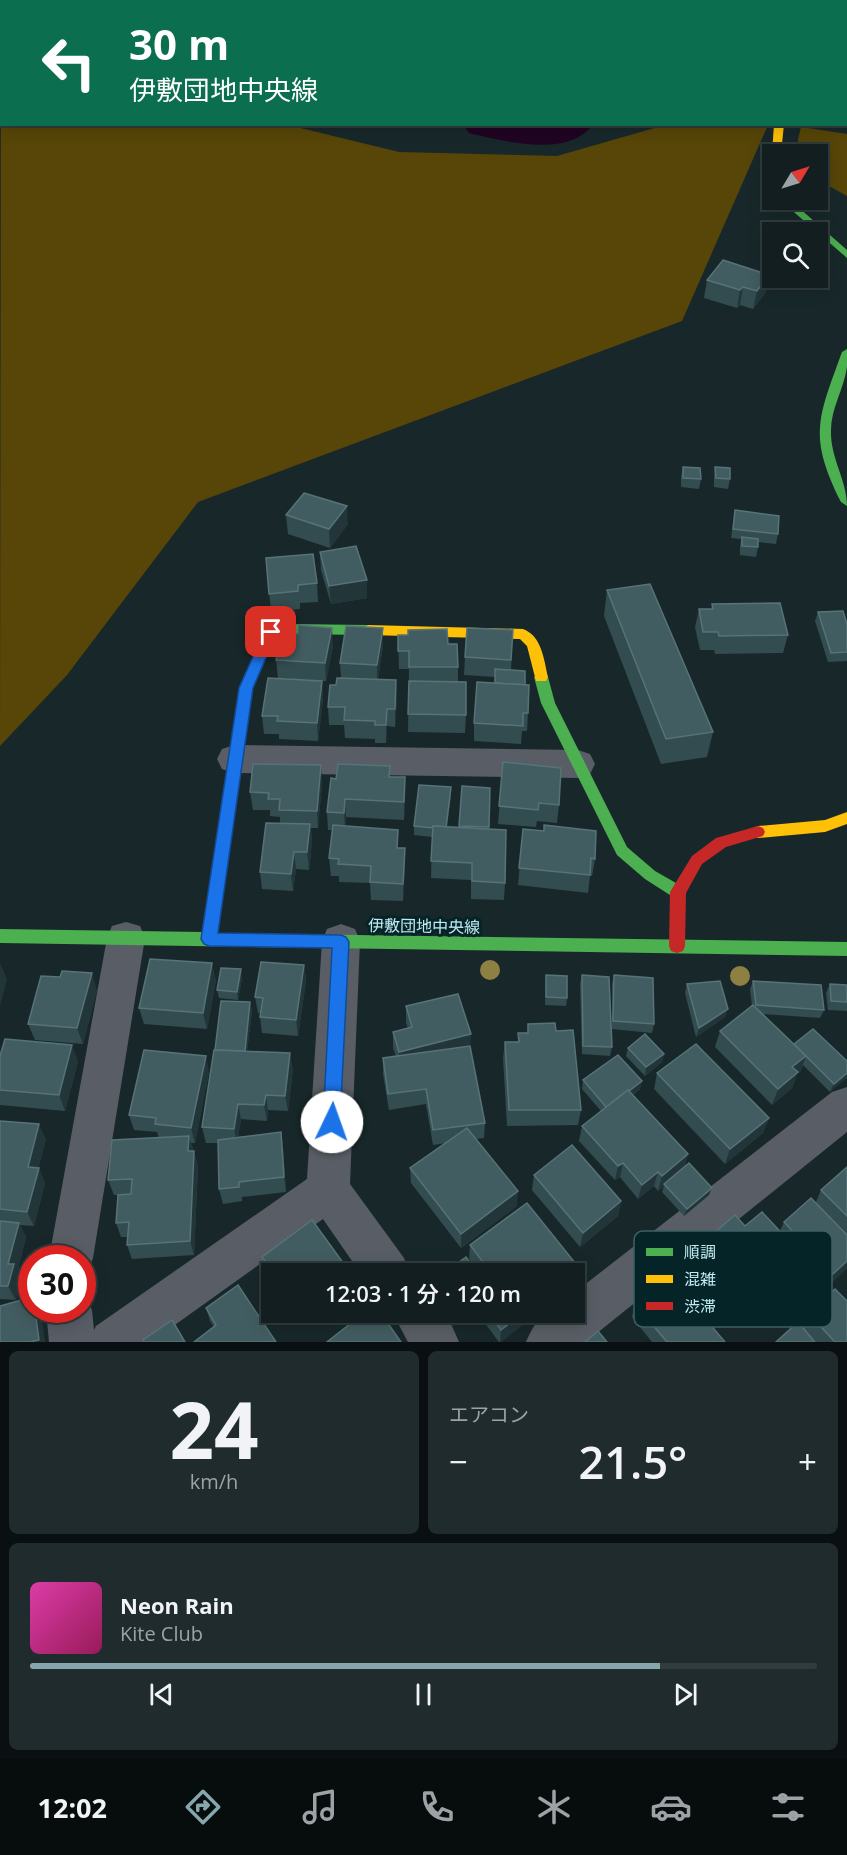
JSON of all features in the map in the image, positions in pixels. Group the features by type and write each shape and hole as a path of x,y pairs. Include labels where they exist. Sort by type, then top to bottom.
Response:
{"street":[{"path":"778,144 779,126"},
{"path":"794,210 847,255"},
{"path":"847,352 823,432 828,457 839,488 847,502"},
{"path":"209,939 246,688 271,632 287,629 495,631 523,634 533,644 548,703 622,851 651,875 678,892"},
{"path":"234,759 578,764"},
{"path":"676,946 678,892 697,860 722,842 753,832 825,826 847,818"},
{"name":"伊敷団地中央線","path":"0,936 847,949"},
{"path":"73,1245 126,938"},
{"path":"341,942 328,1190 380,1263"},
{"path":"689,1231 847,1106"},
{"path":"112,1342 328,1190"},
{"path":"549,1342 634,1275"},
{"path":"70,1323 72,1342"},
{"path":"423,1323 436,1342"}],"shaded area":[{"path":"1,126 292,126 399,152 557,156 662,126 768,126 682,321 198,502 67,675 0,746"},
{"path":"801,127 847,134 847,196 828,186 828,144 798,144"}],"building":[{"path":"723,260 762,273 762,284 757,291 743,287 740,290 707,280"},
{"path":"683,467 700,468 701,479 683,478"},
{"path":"715,467 730,468 730,479 716,478"},
{"path":"304,493 347,506 329,529 286,515"},
{"path":"735,510 779,516 778,534 733,529"},
{"path":"742,537 758,539 758,547 742,546"},
{"path":"356,546 367,580 329,586 320,552"},
{"path":"313,554 317,583 298,585 298,591 269,594 266,558"},
{"path":"650,584 713,732 666,739 607,590"},
{"path":"780,603 788,635 719,636 718,632 703,632 699,609 713,609 712,604"},
{"path":"843,611 847,624 847,652 831,653 818,612"},
{"path":"299,625 332,628 325,663 276,660 282,632 298,634"},
{"path":"346,626 383,628 377,665 340,663"},
{"path":"467,628 513,630 511,660 465,657"},
{"path":"447,629 448,644 457,644 458,667 409,667 409,651 398,651 398,635 408,635 408,630"},
{"path":"495,669 525,671 525,685 495,683"},
{"path":"268,678 322,681 317,723 277,721 278,716 262,716"},
{"path":"337,678 396,680 395,709 387,709 386,725 375,725 375,721 344,720 345,707 328,707 330,685 336,685"},
{"path":"409,681 466,682 466,715 408,714"},
{"path":"477,682 529,685 528,713 523,713 523,726 474,723"},
{"path":"503,762 561,768 559,805 539,803 538,810 499,806"},
{"path":"253,764 321,765 317,811 279,810 280,799 268,799 269,793 250,792"},
{"path":"338,764 390,766 389,777 405,777 404,802 345,799 344,813 327,812 331,778 336,779"},
{"path":"419,785 451,787 446,827 414,826"},
{"path":"462,786 490,788 489,827 459,826"},
{"path":"266,823 310,824 307,852 294,852 291,874 260,872"},
{"path":"333,825 398,830 397,848 405,848 403,884 370,882 371,866 338,864 339,859 329,858"},
{"path":"544,825 596,831 595,859 591,858 590,875 519,868 523,829 544,831"},
{"path":"433,826 506,830 505,883 472,881 472,863 431,861"},
{"path":"150,959 212,963 203,1013 139,1008"},
{"path":"261,962 304,965 296,1020 260,1017 263,998 255,997"},
{"path":"221,968 241,969 237,992 217,990"},
{"path":"62,971 92,973 77,1028 28,1024 41,976 60,977"},
{"path":"546,975 567,976 567,998 546,997"},
{"path":"582,975 609,977 612,1047 583,1046"},
{"path":"614,975 653,978 654,1024 613,1021"},
{"path":"720,981 728,1009 699,1028 687,984"},
{"path":"753,981 821,985 824,1010 756,1005"},
{"path":"830,984 847,985 847,1002 831,1001"},
{"path":"458,994 471,1034 399,1052 393,1032 412,1027 406,1006"},
{"path":"221,1001 250,1002 245,1051 215,1050"},
{"path":"753,1005 806,1056 792,1067 798,1072 778,1089 720,1031"},
{"path":"555,1023 556,1031 573,1030 581,1110 509,1110 505,1042 519,1042 518,1033 528,1033 528,1024"},
{"path":"813,1029 847,1061 847,1073 834,1084 794,1044"},
{"path":"645,1034 664,1054 646,1067 628,1048"},
{"path":"5,1039 72,1045 59,1095 0,1090 0,1056"},
{"path":"696,1044 769,1118 730,1149 657,1073"},
{"path":"470,1046 485,1123 433,1130 426,1089 388,1094 383,1058"},
{"path":"144,1050 206,1056 191,1128 155,1124 156,1118 129,1115"},
{"path":"214,1050 290,1053 285,1096 266,1095 264,1105 238,1104 234,1129 202,1127"},
{"path":"618,1055 642,1081 606,1107 583,1080"},
{"path":"628,1090 688,1154 662,1176 658,1172 642,1185 623,1163 618,1166 582,1126"},
{"path":"0,1121 39,1124 28,1167 39,1168 27,1212 0,1209"},
{"path":"467,1128 518,1191 461,1234 410,1168"},
{"path":"281,1132 284,1177 239,1182 239,1187 219,1189 218,1140"},
{"path":"189,1136 188,1151 194,1151 190,1241 127,1245 129,1222 116,1223 118,1195 131,1194 132,1179 108,1180 112,1140"},
{"path":"572,1145 621,1201 583,1233 534,1175"},
{"path":"689,1163 712,1188 687,1209 664,1184"},
{"path":"847,1167 847,1216 821,1190"},
{"path":"811,1198 847,1235 847,1261 833,1274 832,1231 792,1231 784,1222"},
{"path":"527,1203 575,1263 484,1263 470,1245"},
{"path":"762,1212 780,1231 716,1231 735,1215 745,1226"},
{"path":"312,1220 343,1263 266,1263 262,1257"},
{"path":"0,1221 19,1223 8,1264 14,1264 8,1286 0,1286"},
{"path":"466,1257 470,1263 458,1263"},
{"path":"238,1285 261,1320 261,1323 263,1323 276,1342 194,1342 216,1325 206,1308"},
{"path":"835,1289 847,1301 847,1342 835,1342 821,1327 832,1327 832,1292"},
{"path":"18,1301 18,1323 37,1323 39,1340 0,1342 0,1306"},
{"path":"172,1320 185,1342 144,1342 143,1340"},
{"path":"351,1323 388,1323 401,1342 327,1342"},
{"path":"496,1323 510,1323 501,1330"},
{"path":"654,1327 712,1327 725,1342 667,1342"},
{"path":"792,1327 802,1327 815,1342 776,1342"},
{"path":"598,1331 607,1342 585,1342"}],"waterway":[{"path":"497,126 536,132 555,132 568,126"}],"traffic: fast":[{"path":"796,210 847,255"},
{"path":"847,352 825,427 828,460 847,502"},
{"path":"209,939 246,688 271,632 287,629 368,630"},
{"path":"541,677 548,703 622,851 650,875 678,892"},
{"path":"0,936 847,949"}],"traffic: slow":[{"path":"778,144 779,126"},
{"path":"368,630 523,634 533,644 541,677"},
{"path":"758,832 825,826 847,818"}],"traffic: jam":[{"path":"677,946 678,892 697,860 721,842 758,832"}],"route":[{"path":"271,632 246,688 209,939 341,942 332,1122"}]}
